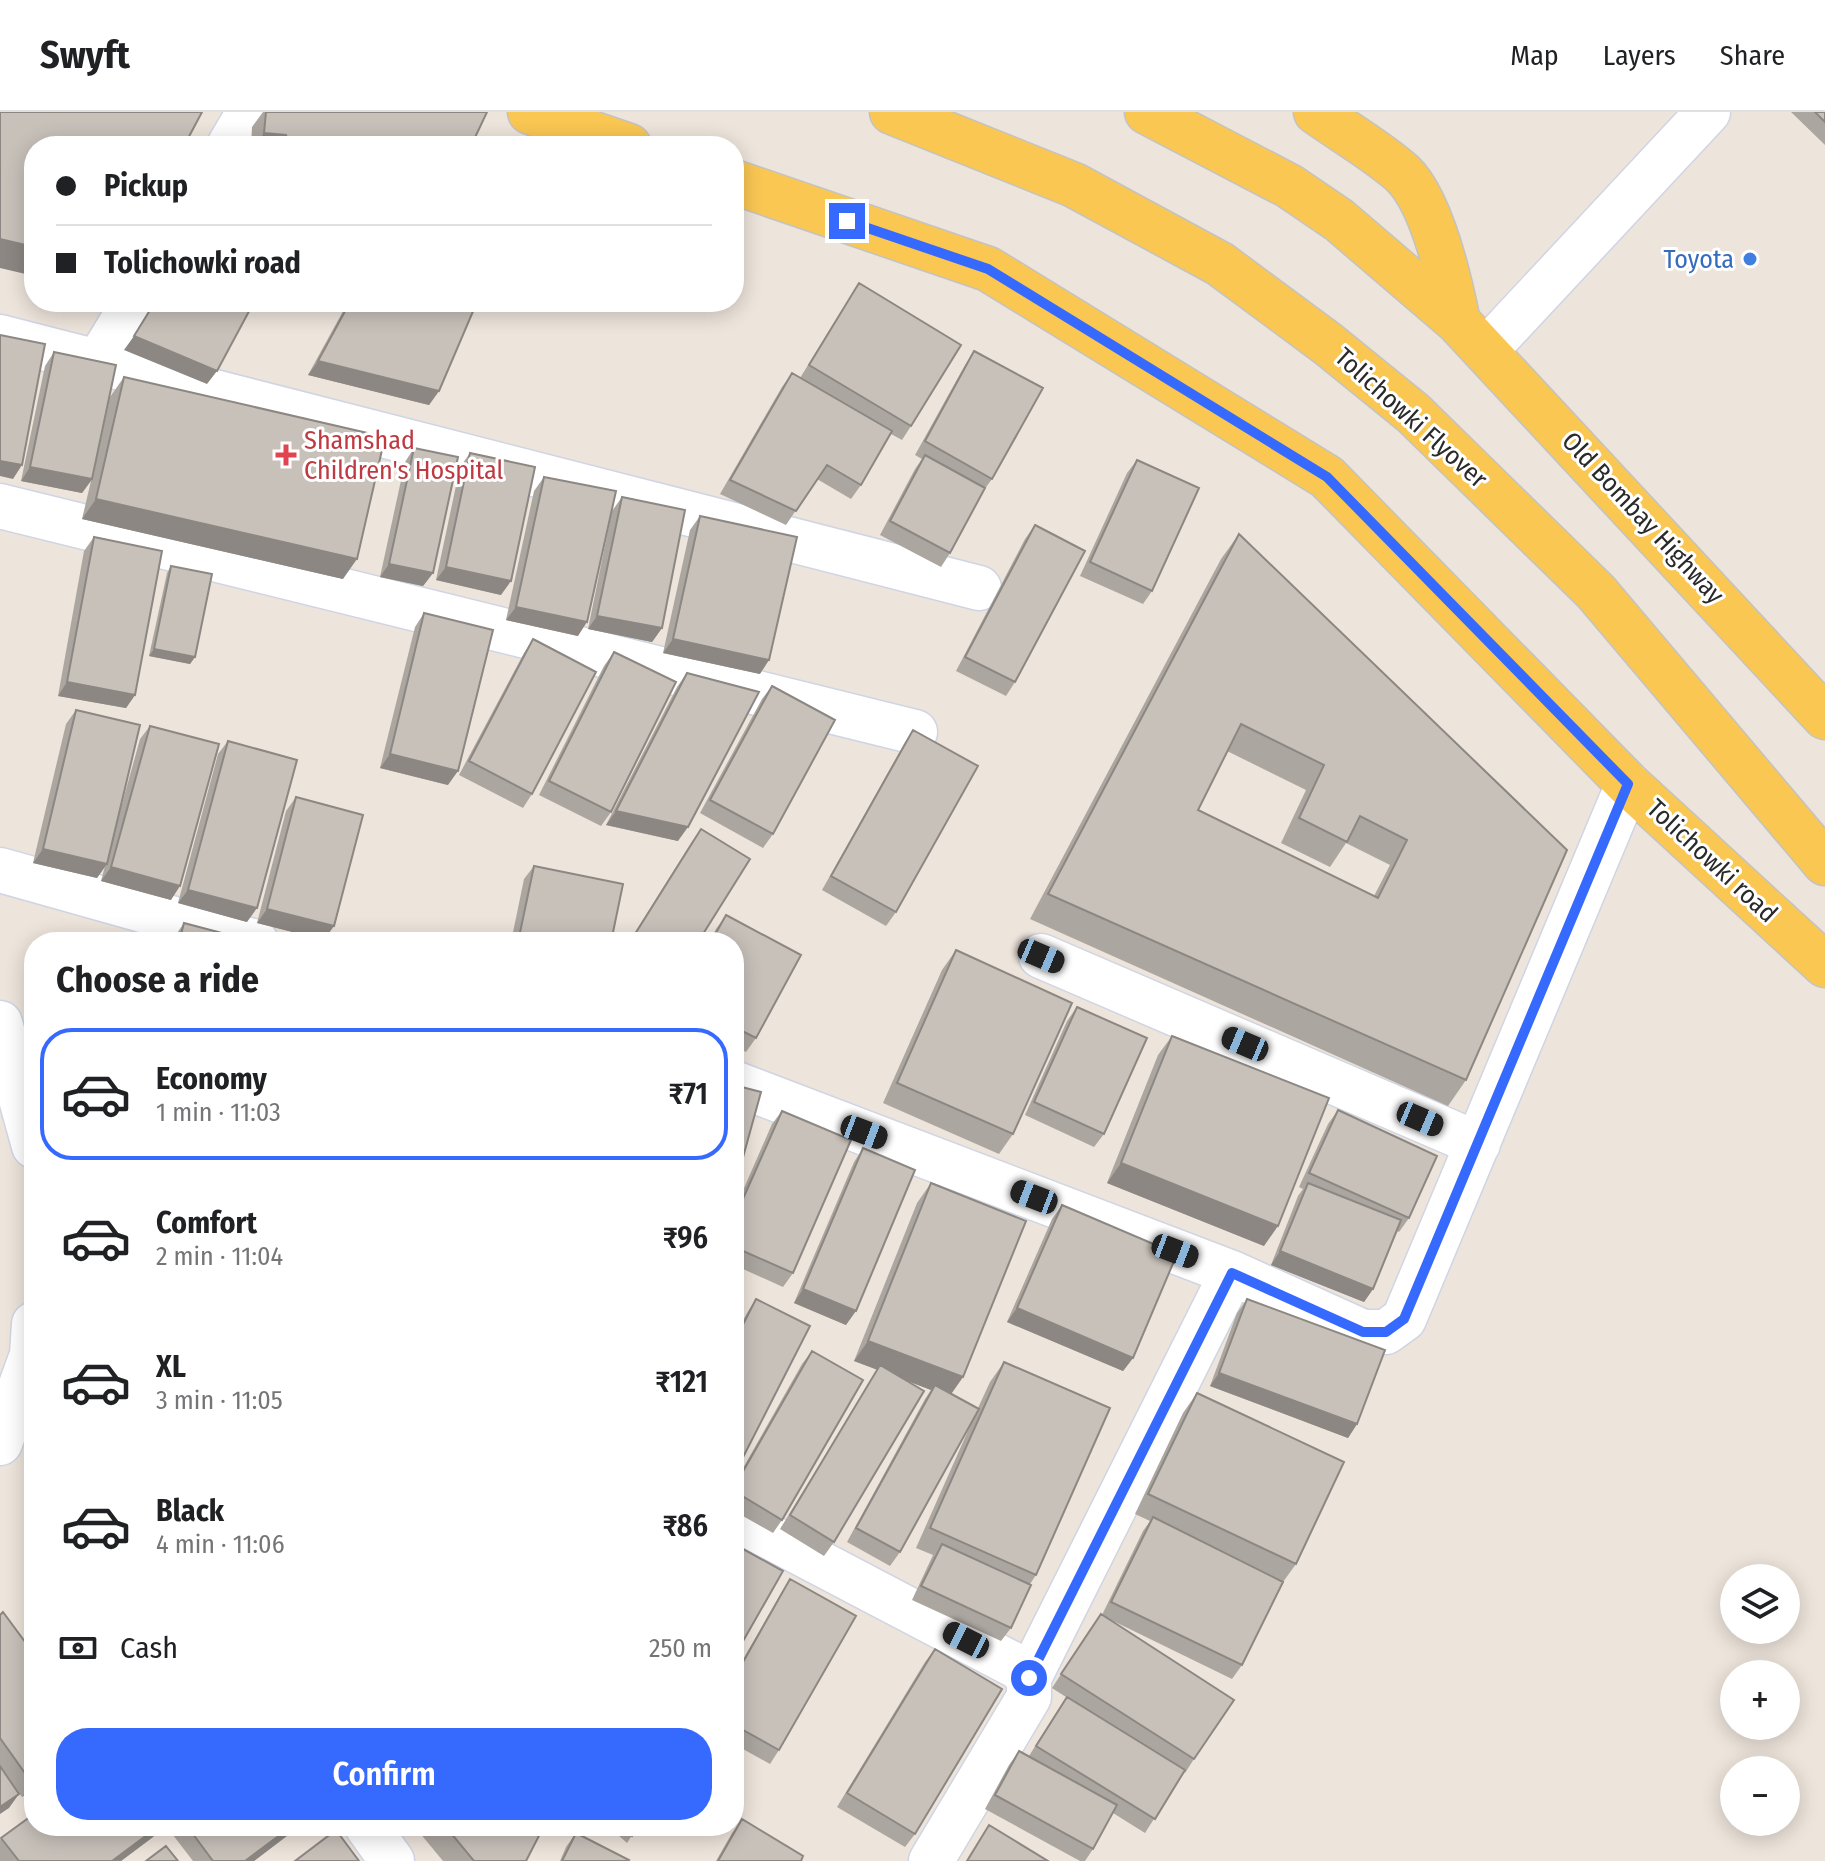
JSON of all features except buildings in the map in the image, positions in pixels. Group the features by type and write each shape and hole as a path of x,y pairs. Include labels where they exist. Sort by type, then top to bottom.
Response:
{"main road":[{"path":"530,112 600,136"},
{"name":"Tolichowki Flyover","path":"892,112 1074,185 1220,264 1328,344 1413,413 1596,592 1817,854"},
{"path":"1147,112 1275,178 1339,220 1472,336"},
{"path":"1316,112 1404,175 1430,221 1472,336"},
{"name":"Tolichowki road","path":"744,185 988,269 1327,477 1628,784 1825,965"},
{"name":"Old Bombay Highway","path":"1472,336 1825,717"}],"street":[{"path":"235,136 249,112"},
{"path":"1472,336 1708,112"},
{"path":"96,365 128,312"},
{"path":"0,337 96,365 979,588"},
{"path":"0,506 915,732"},
{"path":"744,1087 1232,1273 1363,1332 1386,1332 1404,1319 1628,784"},
{"path":"0,870 220,932"},
{"path":"1041,956 1478,1144"},
{"path":"0,1023 24,1110"},
{"path":"931,1861 1029,1697 1029,1678 1232,1273"},
{"path":"0,1443 24,1372"},
{"path":"744,1523 1018,1667 1029,1678"},
{"path":"374,1836 392,1861"}],"place":[{"name":"Toyota","path":"1750,259"},
{"name":"Shamshad Children's Hospital","path":"286,455"}],"route":[{"path":"847,221 988,269 1327,477 1628,784 1404,1319 1386,1332 1375,1335 1363,1332 1232,1273 1029,1678"}]}
